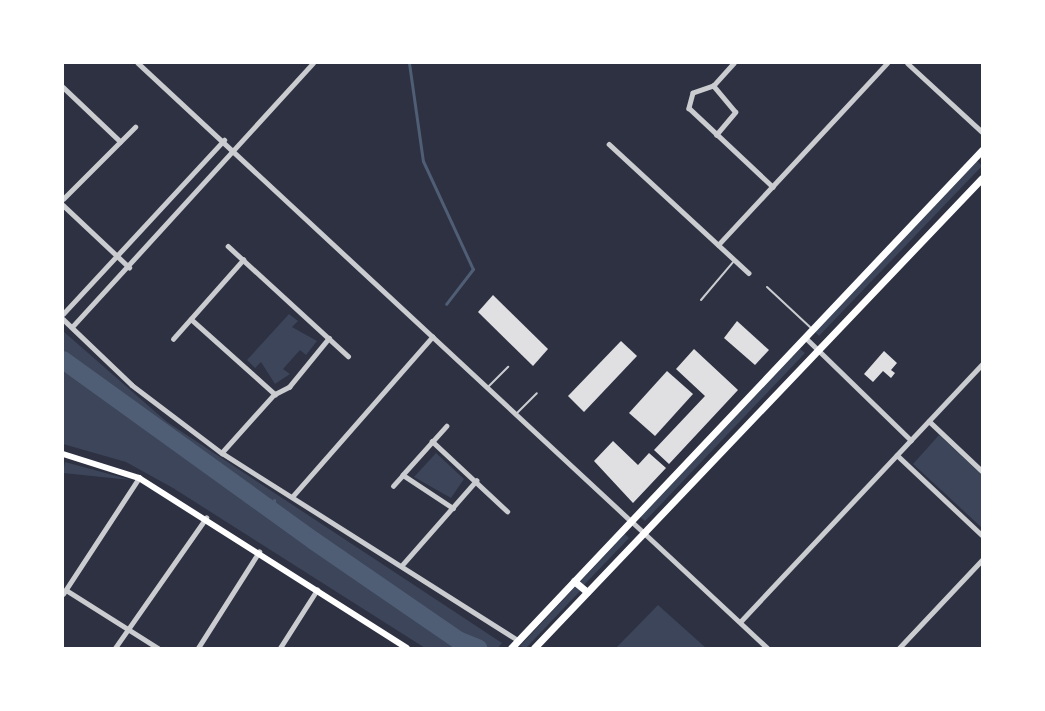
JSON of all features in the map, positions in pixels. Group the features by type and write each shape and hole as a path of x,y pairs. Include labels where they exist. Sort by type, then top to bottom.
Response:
{"main road":[{"path":"511,647 982,150"},
{"path":"536,647 982,178"},
{"path":"63,455 140,478 206,518 406,648"},
{"path":"574,581 587,592"}],"street":[{"path":"138,63 224,140 767,648"},
{"path":"72,327 313,63"},
{"path":"734,63 713,86 693,93 689,108 773,187"},
{"path":"718,244 887,63"},
{"path":"907,63 982,132"},
{"path":"713,86 735,112 716,135"},
{"path":"63,96 65,89 120,141"},
{"path":"63,199 135,127"},
{"path":"63,314 224,140"},
{"path":"609,144 748,273"},
{"path":"63,206 129,267"},
{"path":"228,246 348,356"},
{"path":"173,339 243,260"},
{"path":"63,319 132,385 222,453 403,564 518,640"},
{"path":"190,319 275,394"},
{"path":"292,497 432,337"},
{"path":"805,337 911,440"},
{"path":"222,453 275,394 289,387 328,338"},
{"path":"740,622 982,364"},
{"path":"929,421 982,471"},
{"path":"393,486 447,426"},
{"path":"432,441 507,512"},
{"path":"897,455 982,535"},
{"path":"403,475 453,507"},
{"path":"140,478 64,592 158,648"},
{"path":"403,564 476,482"},
{"path":"115,648 206,518"},
{"path":"198,648 259,552"},
{"path":"899,648 982,560"},
{"path":"280,648 317,590"}],"lane":[{"path":"701,300 735,260"},
{"path":"767,287 812,329"},
{"path":"487,388 508,367"},
{"path":"516,415 537,393"}],"shaded area":[{"path":"977,161 982,166 819,336 815,332"},
{"path":"289,314 298,321 292,327 317,341 306,355 300,350 283,369 290,374 275,384 261,362 255,368 247,360"},
{"path":"63,331 167,422 502,643 498,648 425,648 173,488 126,462 63,444"},
{"path":"800,349 805,353 645,521 640,517"},
{"path":"939,435 982,475 982,528 913,464"},
{"path":"436,453 464,479 451,498 414,477"},
{"path":"65,462 131,480 63,473"},
{"path":"625,534 629,538 584,585 580,582"},
{"path":"576,586 581,590 526,648 520,646"},
{"path":"658,605 706,648 616,648"}],"building":[{"path":"493,295 548,349 533,366 478,312"},
{"path":"737,321 769,350 755,365 724,338"},
{"path":"621,341 637,356 584,412 568,396"},
{"path":"694,349 738,390 669,464 654,450 705,396 676,369"},
{"path":"884,351 897,363 891,370 895,373 891,378 883,371 873,382 864,374"},
{"path":"667,371 693,394 655,436 629,413"},
{"path":"613,441 638,465 649,453 666,468 633,503 594,461"}],"waterway":[{"path":"409,63 423,161 473,269 446,304"},
{"path":"63,360 314,541 458,640 478,648"},
{"path":"274,500 275,512"}]}
